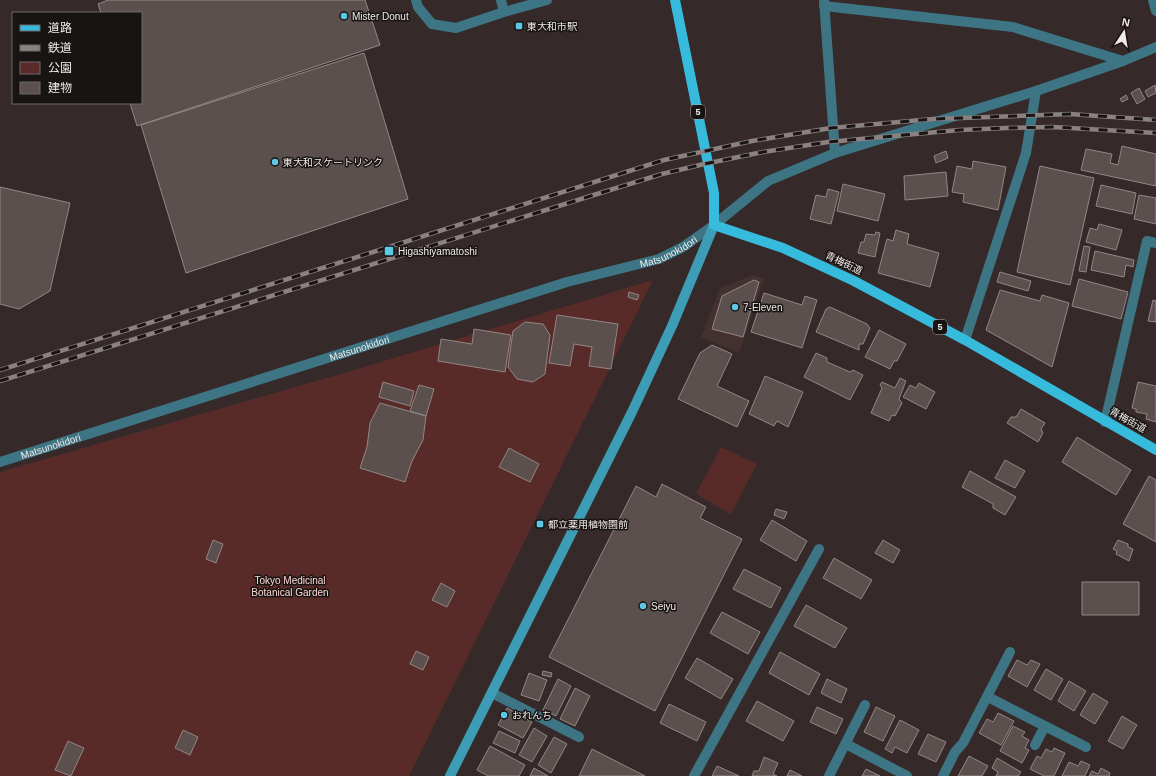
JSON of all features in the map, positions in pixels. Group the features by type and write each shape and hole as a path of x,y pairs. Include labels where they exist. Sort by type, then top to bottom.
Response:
{"main road":[{"name":"5","path":"675,0 714,193 714,226"},
{"name":"青梅街道","path":"714,226 783,248 854,281 965,340 1156,450"},
{"path":"453,775 492,693 632,412 672,326 714,226"}],"street":[{"path":"416,0 418,7 432,24 456,28 547,0"},
{"path":"501,0 504,12"},
{"path":"1153,0 1156,12"},
{"path":"835,153 824,3 1014,27 1123,62"},
{"name":"Matsunokidori","path":"0,462 567,282 659,259 683,247 714,226 768,181 835,153 1036,91 1123,62 1156,47"},
{"path":"965,340 1026,153 1036,91"},
{"path":"1105,422 1147,241 1156,242"},
{"path":"694,776 820,549"},
{"path":"943,776 955,752 963,743 1010,652"},
{"path":"492,693 579,737"},
{"path":"988,696 1086,747"},
{"path":"829,776 865,705"},
{"path":"1035,745 1045,726"},
{"path":"846,744 907,776"}],"shaded area":[{"path":"753,275 764,278 739,353 701,337 720,288"}],"green space":[{"name":"Tokyo Medicinal Botanical Garden","path":"653,280 409,776 0,776 0,472 344,373"},
{"path":"721,447 757,464 731,514 696,494"}],"building":[{"path":"108,0 365,0 380,45 137,126 130,104 142,104 142,12 101,12 98,4"},
{"name":"東大和スケートリンク","path":"364,53 408,199 186,273 141,125"},
{"path":"1155,85 1156,93 1148,97 1145,91"},
{"path":"1139,88 1145,99 1137,104 1131,93"},
{"path":"1126,95 1128,99 1122,102 1120,99"},
{"path":"1122,146 1156,154 1156,186 1081,170 1086,149 1112,154 1110,163 1118,165"},
{"path":"946,151 948,158 936,163 934,156"},
{"path":"973,161 1006,167 998,210 963,202 964,194 952,192 957,166 972,169"},
{"path":"1040,166 1094,178 1070,285 1017,272"},
{"path":"946,172 948,196 905,200 904,176"},
{"path":"843,184 885,194 878,221 837,211"},
{"path":"1101,185 1136,193 1132,214 1096,206"},
{"path":"0,187 70,203 50,291 19,309 0,304"},
{"path":"828,189 839,192 831,224 810,219 816,195 826,197"},
{"path":"1139,195 1156,198 1156,224 1134,219"},
{"path":"1099,224 1122,230 1116,250 1086,242 1090,228 1097,230"},
{"path":"896,230 909,234 907,244 939,253 930,287 878,273 887,239 893,241"},
{"path":"876,232 880,233 875,257 858,253 861,242 864,242 866,234 875,235"},
{"path":"1084,246 1090,247 1086,272 1079,271"},
{"path":"1095,251 1134,260 1133,267 1126,265 1124,277 1091,270"},
{"path":"1000,272 1031,281 1028,291 997,282"},
{"path":"1079,279 1128,292 1121,319 1072,306"},
{"path":"754,280 759,282 743,337 712,329 722,296"},
{"path":"1000,290 1040,301 1042,295 1069,303 1052,367 986,330"},
{"path":"629,292 639,295 637,300 628,297"},
{"path":"764,293 802,305 805,296 817,300 802,348 751,332"},
{"path":"1153,300 1156,301 1156,322 1148,321"},
{"path":"830,307 867,324 870,328 863,344 859,344 859,350 816,332 826,309"},
{"path":"557,315 618,324 611,369 589,366 592,347 574,344 570,366 549,363"},
{"path":"525,322 543,324 550,335 545,374 533,382 517,379 508,367 513,331"},
{"path":"474,329 511,335 505,372 438,361 441,339 472,344"},
{"path":"879,330 906,344 897,361 894,361 890,369 865,357"},
{"path":"712,345 732,354 717,386 749,401 737,427 678,399 700,353"},
{"path":"816,353 827,358 827,362 850,372 853,370 863,375 850,400 804,377"},
{"path":"765,376 803,392 788,427 777,421 774,426 749,414"},
{"path":"900,378 906,381 899,399 902,403 895,416 892,415 889,421 871,413 882,388 880,385 882,382 895,388"},
{"path":"383,382 414,391 410,406 379,397"},
{"path":"1138,382 1156,386 1156,422 1146,419 1147,414 1136,412 1136,409 1132,408"},
{"path":"919,383 935,392 926,409 903,397 910,385 916,388"},
{"path":"419,385 434,389 426,416 410,411"},
{"path":"380,403 426,416 423,440 412,461 405,482 360,468 367,447 370,423"},
{"path":"1021,409 1045,423 1041,429 1043,433 1038,442 1007,423 1011,417 1016,417"},
{"path":"1077,437 1131,470 1116,495 1062,462"},
{"path":"509,448 539,464 530,482 499,467"},
{"path":"1005,460 1025,471 1015,488 995,478"},
{"path":"970,471 1016,497 1005,515 993,508 993,504 962,487"},
{"path":"1149,476 1156,480 1156,542 1123,524"},
{"path":"662,484 706,507 700,518 742,539 655,711 549,657 636,486 656,497"},
{"path":"776,509 787,512 784,519 774,515"},
{"path":"772,520 807,541 796,561 760,540"},
{"path":"213,540 223,544 216,563 206,559"},
{"path":"883,540 900,550 893,563 875,553"},
{"path":"1118,540 1128,544 1128,547 1133,549 1129,561 1116,554 1117,551 1113,549"},
{"path":"834,558 872,580 861,599 823,578"},
{"path":"744,569 781,588 771,608 733,589"},
{"path":"1082,582 1139,582 1139,615 1082,615"},
{"path":"441,583 455,591 447,607 432,600"},
{"path":"806,605 847,628 835,648 794,626"},
{"path":"722,612 760,632 748,654 710,633"},
{"path":"416,651 429,657 423,670 410,664"},
{"path":"780,652 820,674 809,695 769,673"},
{"path":"697,658 733,679 721,699 685,678"},
{"path":"1017,660 1027,665 1031,660 1040,664 1027,687 1008,676"},
{"path":"1046,669 1063,679 1051,700 1034,690"},
{"path":"543,671 552,673 551,677 542,675"},
{"path":"529,673 547,680 539,701 521,695"},
{"path":"558,679 571,686 556,716 543,710"},
{"path":"827,679 847,689 841,703 821,693"},
{"path":"1069,681 1086,691 1074,711 1058,701"},
{"path":"575,688 590,696 575,726 560,719"},
{"path":"1093,693 1108,702 1095,724 1080,715"},
{"path":"757,701 794,721 783,741 746,721"},
{"path":"669,704 706,722 697,741 660,723"},
{"path":"817,707 843,719 836,734 810,722"},
{"path":"876,707 895,716 883,741 864,732"},
{"path":"507,708 532,722 523,738 498,725"},
{"path":"998,713 1014,721 1001,745 979,733 987,719 993,722"},
{"path":"1122,716 1137,725 1123,749 1108,741"},
{"path":"900,720 919,730 907,753 895,747 892,753 885,749"},
{"path":"1013,726 1025,732 1022,736 1029,740 1025,748 1029,750 1022,763 1000,751"},
{"path":"534,728 547,736 532,762 519,755"},
{"path":"183,730 198,737 190,755 175,748"},
{"path":"499,731 520,741 515,753 493,743"},
{"path":"928,734 946,742 936,762 918,754"},
{"path":"554,737 567,744 551,773 538,765"},
{"path":"68,741 84,748 71,776 55,770"},
{"path":"490,746 525,765 519,776 488,776 477,770"},
{"path":"1054,748 1065,753 1054,776 1044,776 1030,769 1037,756 1041,758 1046,749 1052,752"},
{"path":"592,749 645,776 579,776"},
{"path":"969,756 988,766 982,776 958,776"},
{"path":"764,757 778,763 773,774 777,776 752,776 754,771 759,771"},
{"path":"997,758 1021,772 1018,776 996,776 998,772 992,768"},
{"path":"1081,761 1090,765 1085,776 1062,776 1069,762 1078,766"},
{"path":"717,766 739,776 712,776"},
{"path":"534,768 548,776 530,776"},
{"path":"1101,768 1110,773 1109,776 1089,776 1092,771 1098,774"},
{"path":"866,769 880,776 862,776"},
{"path":"790,770 802,776 787,776"}],"railway":[{"path":"0,370 664,160 752,141 831,128 933,119 1070,114 1156,120"},
{"path":"0,381 597,194 662,174 704,164 763,152 828,142 959,130 1053,127 1156,133"}],"place":[{"name":"Mister Donut","path":"344,16"},
{"name":"東大和市駅","path":"519,26"},
{"name":"東大和スケートリンク","path":"275,162"},
{"name":"Higashiyamatoshi","path":"389,251"},
{"name":"7-Eleven","path":"735,307"},
{"name":"都立薬用植物園前","path":"540,524"},
{"name":"Seiyu","path":"643,606"},
{"name":"おれんち","path":"504,715"}]}
